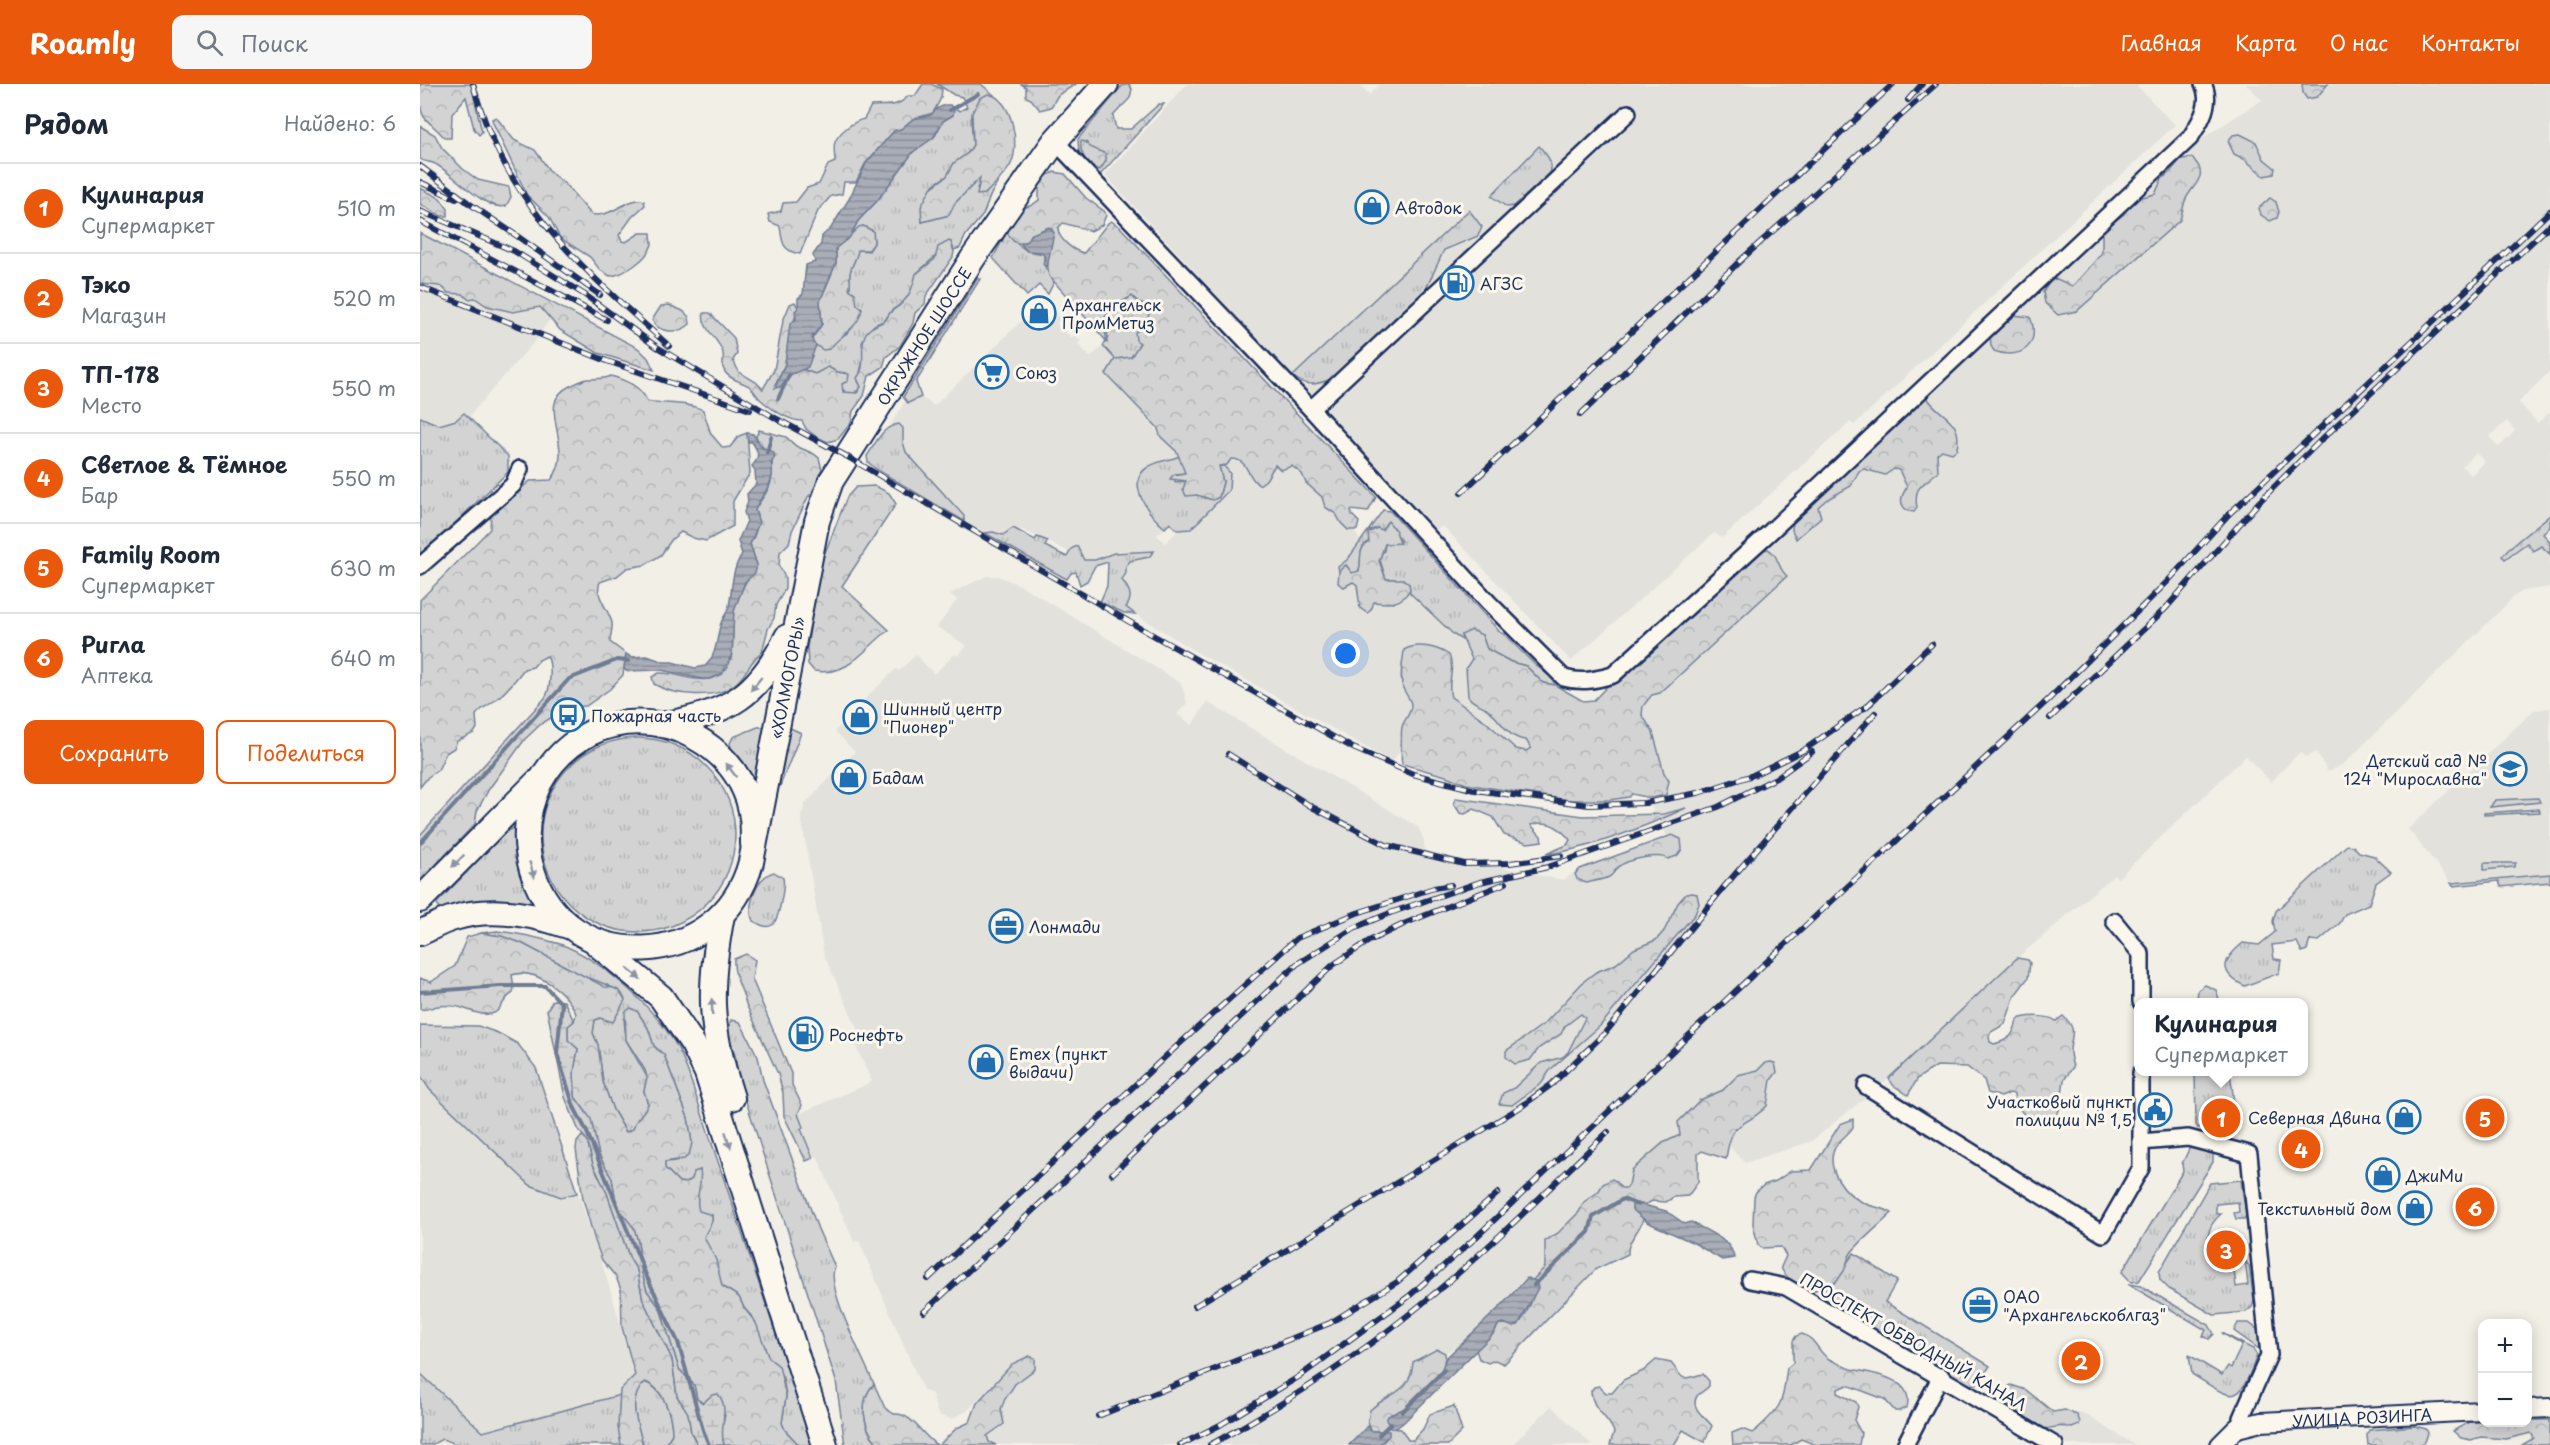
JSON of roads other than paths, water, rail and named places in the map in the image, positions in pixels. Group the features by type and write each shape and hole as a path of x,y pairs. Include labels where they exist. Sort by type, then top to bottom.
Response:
{"main road":[{"name":"ОКРУЖНОЕ ШОССЕ","path":"797,616 817,521 831,481 973,258 1055,141 1106,84"},
{"name":"«ХОЛМОГОРЫ»","path":"664,725 700,718 725,708 749,692 776,659 797,616"},
{"name":"«ХОЛМОГОРЫ»","path":"420,933 453,918 494,912 539,916 611,946 632,950 653,949 692,938 722,915 742,887 749,870 797,616"},
{"name":"«ХОЛМОГОРЫ»","path":"420,900 569,747 596,731 632,722 664,725 696,737 713,749 731,768 747,799 752,816 753,844"},
{"name":"«ХОЛМОГОРЫ»","path":"544,775 529,812 527,850 535,880 544,898 557,914 581,933"},
{"path":"722,915 712,984 712,1012 721,1065 825,1392 834,1445"},
{"path":"581,933 661,997 688,1035 707,1073 825,1445"}],"street":[{"path":"1055,141 1311,409 1489,603 1564,678 1578,682 1613,675 1769,533 2190,138 2205,114 2207,91 2204,84"},
{"path":"1311,409 1628,113"},
{"path":"420,566 513,485 520,469"},
{"path":"2114,921 2141,954 2141,998"},
{"path":"1866,1086 2103,1234 2141,1168 2141,1076"},
{"path":"2141,1142 2188,1138 2249,1154 2269,1355 2241,1418 2244,1425 2231,1432 2220,1445"},
{"name":"ПРОСПЕКТ ОБВОДНЫЙ КАНАЛ","path":"1750,1280 1786,1287 2055,1445"},
{"path":"1905,1445 1941,1376"},
{"path":"2532,1409 2550,1408"},
{"name":"УЛИЦА РОЗИНГА","path":"2244,1425 2272,1421 2478,1411"}],"waterway":[{"path":"950,110 978,94"},
{"path":"778,399 789,375"},
{"path":"767,453 771,437"},
{"path":"420,843 569,679 617,660 629,661"},
{"path":"420,992 500,986 545,986 562,1004 557,1053 574,1107 586,1130 646,1275 678,1342 709,1445"},
{"path":"1534,1285 1589,1232 1593,1217 1623,1199 1638,1205"},
{"path":"1402,1412 1444,1370"},
{"path":"1379,1435 1391,1423"}],"railway":[{"path":"473,84 487,126 505,164 526,199 577,260 669,346"},
{"path":"1461,493 1893,84"},
{"path":"1908,100 1922,84"},
{"path":"1580,415 1743,258 1936,84"},
{"path":"420,166 600,295"},
{"path":"420,182 456,199"},
{"path":"420,211 514,251 585,295 657,347 777,419 846,456 1128,621 1353,748 1413,774 1475,790 1589,805 1645,803 1698,793 1753,775 1804,750 1871,703"},
{"path":"1180,1445 1220,1425 1300,1376 1408,1297 1473,1240 2049,699 2168,581 2229,514 2550,211"},
{"path":"420,221 607,320"},
{"path":"2050,718 2166,608 2259,502 2322,439 2550,225"},
{"path":"420,287 607,361 750,410"},
{"path":"1865,708 1932,644"},
{"path":"1195,1306 1522,1106 1552,1084 1605,1033 1724,887 1875,713"},
{"path":"924,1312 1297,964 1354,928 1480,882 1548,867 1718,807 1776,778 1812,752"},
{"path":"1228,754 1312,807 1386,845 1464,864 1510,863 1561,856"},
{"path":"1112,1174 1333,965 1369,941 1406,923 1506,883"},
{"path":"928,1279 1166,1056 1297,938 1357,913 1434,888 1451,885"},
{"path":"1210,1445 1317,1381 1393,1327 1491,1243 1608,1132"},
{"path":"1098,1416 1330,1323 1397,1282 1498,1193"}],"place":[{"name":"Автодок","path":"1372,207"},
{"name":"АГЗС","path":"1457,283"},
{"name":"Архангельск ПромМетиз","path":"1039,313"},
{"name":"Союз","path":"992,372"},
{"name":"Пожарная часть","path":"568,715"},
{"name":"Шинный центр \"Пионер\"","path":"860,717"},
{"name":"Детский сад № 124 \"Мирославна\"","path":"2510,769"},
{"name":"Бадам","path":"849,777"},
{"name":"Лонмади","path":"1006,926"},
{"name":"Роснефть","path":"806,1034"},
{"name":"Emex (пункт выдачи)","path":"986,1062"},
{"name":"Участковый пункт полиции № 1,5","path":"2155,1110"},
{"name":"Северная Двина","path":"2404,1117"},
{"name":"Кулинария","path":"2221,1118"},
{"name":"Family Room","path":"2485,1118"},
{"name":"Светлое & Тёмное","path":"2301,1149"},
{"name":"ДжиМи","path":"2383,1175"},
{"name":"Ригла","path":"2475,1207"},
{"name":"Текстильный дом","path":"2415,1208"},
{"name":"ТП-178","path":"2226,1250"},
{"name":"ОАО \"Архангельскоблгаз\"","path":"1980,1305"},
{"name":"Тэко","path":"2081,1361"}]}
